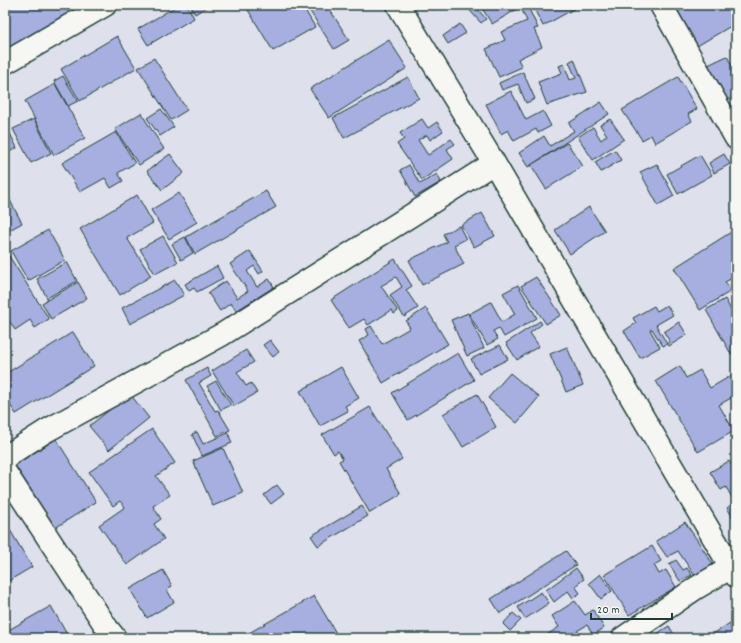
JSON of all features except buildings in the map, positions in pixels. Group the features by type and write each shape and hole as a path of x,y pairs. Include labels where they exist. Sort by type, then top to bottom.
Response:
{"street":[{"path":"5,63 75,13 105,5"},
{"path":"398,5 494,163 733,572 696,588 623,638"},
{"path":"661,5 736,138"},
{"path":"5,459 13,452 46,431 223,334 494,163"},
{"path":"5,472 115,638"}]}
